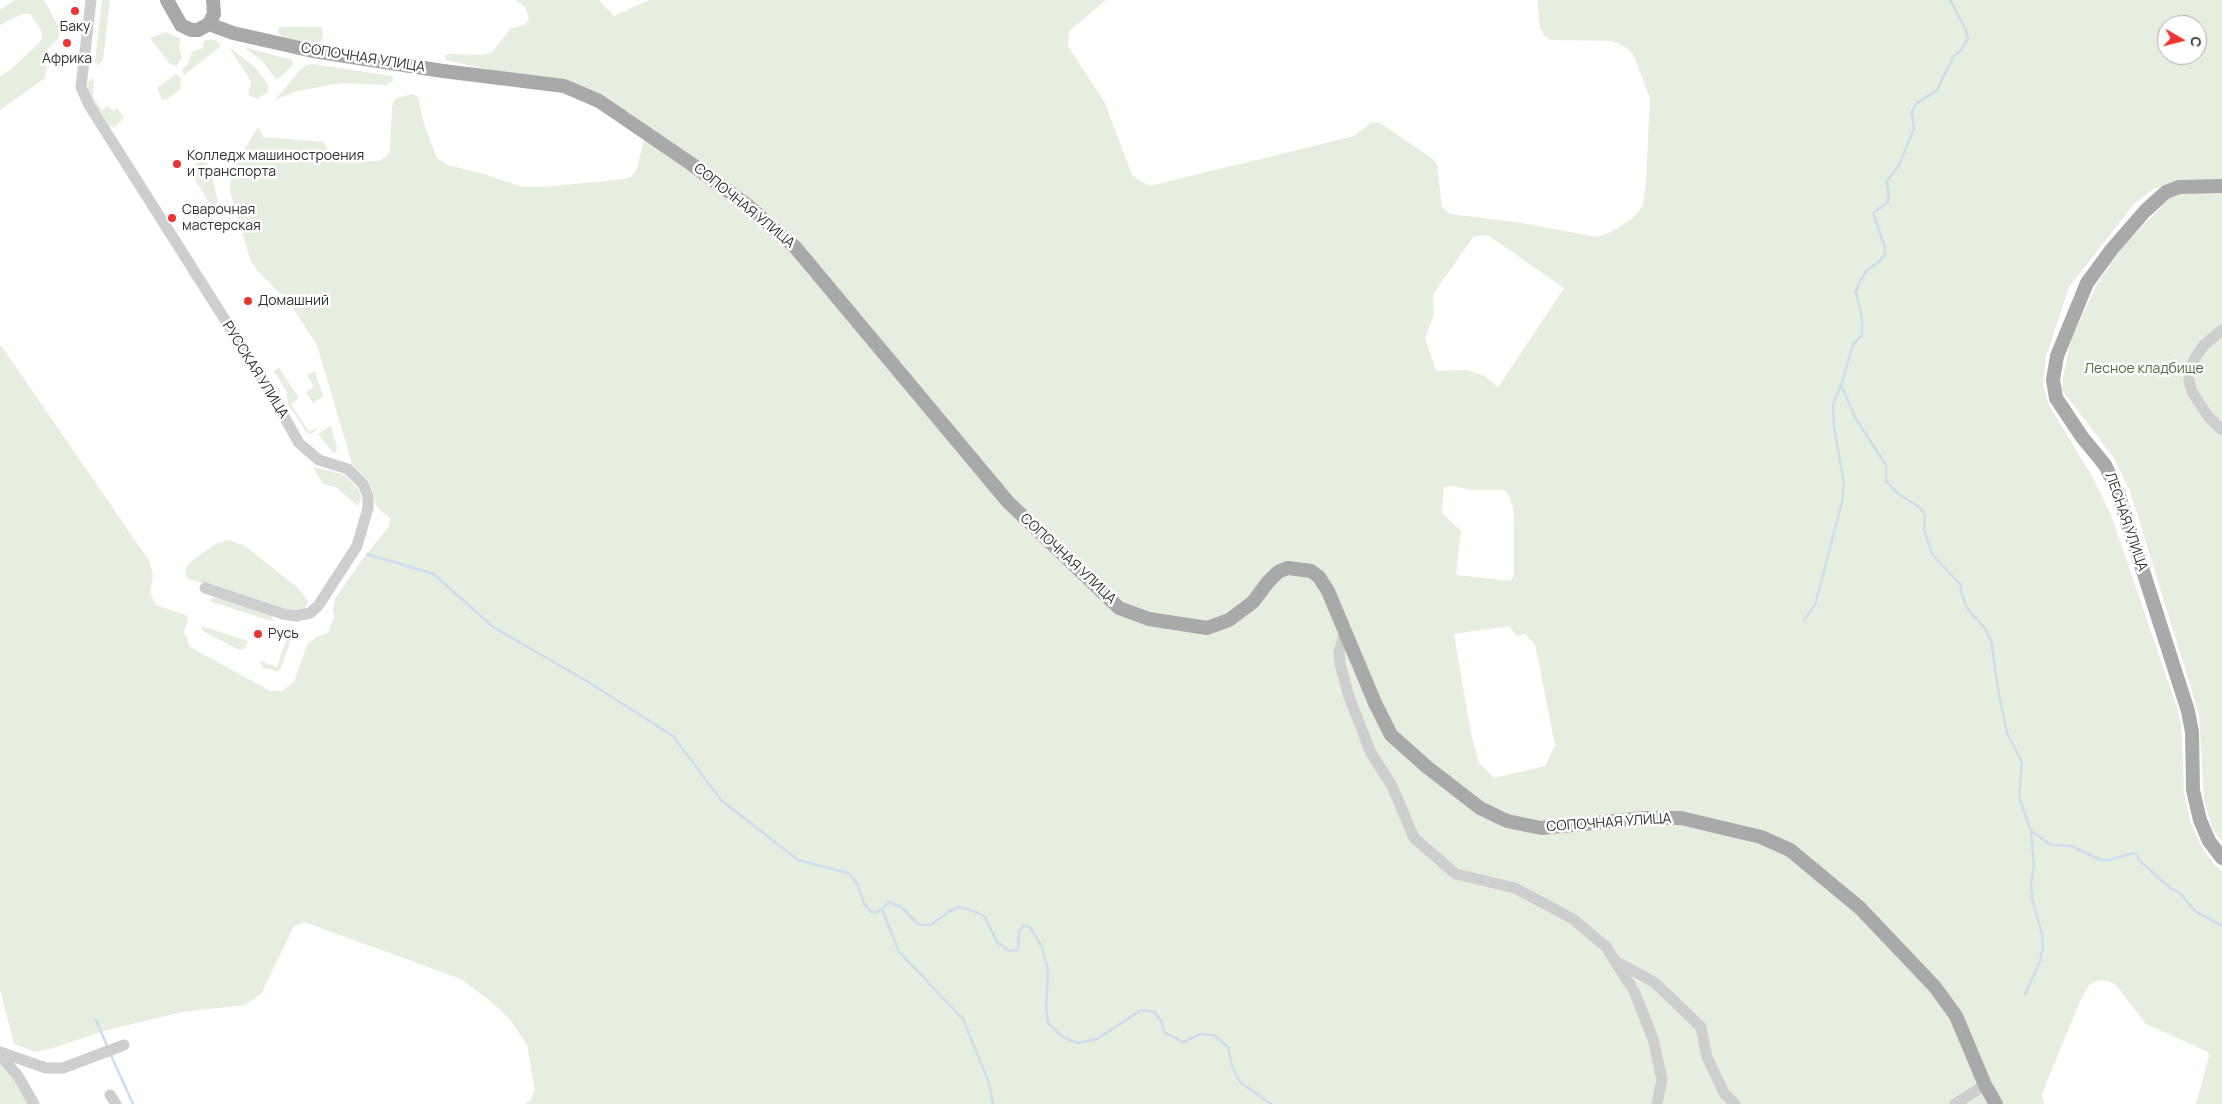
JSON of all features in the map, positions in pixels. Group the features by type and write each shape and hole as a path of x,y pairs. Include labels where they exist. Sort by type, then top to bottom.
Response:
{"main road":[{"path":"166,0 177,20 185,28 198,30 209,24 214,14 213,0"},
{"name":"СОПОЧНАЯ УЛИЦА","path":"209,24 234,33 313,51 443,71 564,86 599,101 698,168 747,205 796,247 1008,502 1119,608 1133,614 1170,624 1206,628 1229,620 1253,602 1278,572 1288,568 1311,571 1328,591 1391,735 1434,773 1480,808 1506,821 1541,828 1645,818 1681,818 1761,838 1790,850 1860,908 1935,987 1956,1016 1985,1085 1996,1104"},
{"name":"ЛЕСНАЯ УЛИЦА","path":"2222,186 2179,188 2166,192 2112,249 2087,283 2080,298 2057,356 2052,380 2056,398 2082,437 2106,465 2117,490 2188,711 2192,732 2193,790 2200,820 2209,841 2222,858"}],"street":[{"name":"РУССКАЯ УЛИЦА","path":"91,0 81,87 89,105 265,383 299,443 319,460 348,469 364,484 368,496 365,523 356,546 318,606 310,614 296,616 283,614 205,588"},
{"path":"2222,330 2204,345 2195,358 2190,369 2189,381 2192,392 2208,416 2222,430"},
{"path":"1345,632 1340,652 1340,664 1349,697 1371,753 1392,786 1414,838 1456,874 1515,888 1573,919 1606,946 1634,991 1653,1039 1662,1079 1657,1104"},
{"path":"1616,962 1654,982 1701,1027 1707,1057 1724,1093 1735,1104"},
{"path":"0,1054 46,1068 63,1068 124,1046"},
{"path":"0,1054 18,1076 34,1104"},
{"path":"1955,1104 1985,1085"}],"green space":[{"path":"15,0 44,0 61,31 58,38 45,52 44,59 47,69 44,79 0,110 0,76 10,70 40,42 42,35 41,30 30,14 22,14 0,25 0,10"},
{"path":"102,0 110,0 103,61 98,65 95,62"},
{"path":"515,0 599,0 614,16 649,0 1106,0 1069,31 1068,46 1105,103 1132,175 1150,186 1354,136 1372,122 1380,123 1433,159 1437,165 1442,207 1450,214 1516,222 1597,237 1611,232 1634,217 1643,205 1650,98 1633,54 1626,47 1612,41 1551,40 1545,37 1540,28 1537,0 2222,0 2222,180 2173,183 2153,189 2135,203 2069,287 2046,357 2043,384 2049,405 2092,476 2111,515 2178,710 2182,733 2184,794 2191,823 2200,844 2214,865 2222,871 2222,1104 2196,1104 2209,1056 2208,1052 2146,1024 2116,985 2108,981 2099,980 2089,985 2080,1001 2042,1094 2044,1104 525,1104 530,1100 535,1090 527,1045 509,1018 485,997 461,979 304,922 294,926 261,994 245,1005 182,1012 104,1031 35,1052 14,1044 0,990 0,344 150,562 153,575 150,593 156,605 186,615 188,620 184,632 190,647 270,691 282,691 294,682 307,645 316,637 328,633 334,617 333,608 336,597 389,526 390,518 375,503 374,494 368,480 352,464 317,345 289,302 257,270 250,259 230,191 231,177 237,161 258,127 263,137 324,142 332,161 379,161 387,156 390,151 392,106 395,99 412,94 418,97 425,127 437,158 448,165 523,187 615,180 628,178 633,175 637,169 645,135 643,129 630,113 597,95 446,60 445,55 449,54 482,55 492,52 511,28 525,25 529,18 525,7","holes":["1474,236 1489,236 1564,288 1498,387 1483,375 1466,370 1436,371 1425,338 1434,315 1433,294","1455,486 1470,490 1504,490 1508,494 1513,507 1514,528 1514,574 1511,581 1456,575 1461,531 1442,513 1444,487","1509,626 1517,636 1525,634 1535,644 1555,745 1545,766 1494,778 1479,763 1471,733 1454,634"]},
{"path":"279,27 322,27 323,37 319,44 312,44 282,37 278,33"},
{"path":"166,32 181,39 179,45 182,58 176,66 170,64 150,38"},
{"path":"215,40 221,46 184,75 182,70 187,65 193,51 203,48 204,42"},
{"path":"229,47 256,68 268,85 268,92 257,99 248,95 251,81"},
{"path":"244,47 292,60 293,64 277,80 262,61"},
{"path":"312,64 392,76 394,80 387,85 342,83 297,91 275,100 301,69"},
{"path":"176,74 181,79 180,90 167,99 162,100 157,88"},
{"path":"93,78 93,97 102,110 108,106 112,111 117,108 124,118 114,127 107,126 88,92 88,82"},
{"path":"208,156 210,158 204,169 212,175 218,203 212,207 188,169"},
{"name":"Лесное кладбище","path":"2222,192 2222,842 2212,828 2204,800 2199,714 2130,491 2113,457 2062,390 2070,342 2097,284 2124,245 2171,197 2179,194"},
{"path":"279,368 299,398 291,404 309,432 316,428 317,430 310,434 307,433 288,404 287,392 274,371"},
{"path":"315,371 323,396 313,403 306,392 314,387 307,375"},
{"path":"331,426 337,448 335,453 318,434"},
{"path":"313,467 345,475 358,489 362,498 358,506 337,488 323,484"},
{"path":"229,540 245,546 298,588 308,601 305,609 301,611 281,611 187,578 185,572 189,563 215,544"},
{"path":"217,595 270,613 274,622 209,601"},
{"path":"201,626 248,641 245,649 239,650 203,631"},
{"path":"290,627 294,631 281,668 278,671 263,668 259,661 277,667 286,640 288,640"},
{"path":"0,1064 8,1071 30,1104 0,1104"}],"waterway":[{"path":"1950,0 1966,30 1968,39 1961,50 1953,57 1937,90 1916,104 1912,112 1914,129 1899,165 1887,181 1889,198 1887,203 1873,213 1885,248 1885,254 1880,261 1867,270 1856,292 1862,318 1862,335 1853,345 1841,385 1856,419 1886,465 1886,481 1897,493 1919,507 1925,514 1924,529 1932,554 1961,585 1961,592 1967,608 1984,627 1991,640 2007,733 2022,762 2019,797 2031,831 2034,866 2031,884 2032,898 2042,934 2043,947 2040,961 2025,994"},
{"path":"1804,620 1815,605 1842,502 1844,484 1834,427 1833,405 1841,385"},
{"path":"367,554 434,574 493,627 585,680 673,736 721,800 798,860 848,873 857,883 864,904 870,911 876,913 882,909 899,952 963,1019 989,1083 993,1104"},
{"path":"2031,831 2051,845 2071,846 2101,860 2110,860 2133,853 2170,888 2180,893 2195,911 2222,926"},
{"path":"882,909 889,902 901,907 919,925 931,925 948,912 959,907 974,911 985,917 997,942 1009,951 1018,950 1019,932 1023,926 1030,927 1042,947 1048,970 1046,1008 1048,1023 1063,1037 1077,1043 1097,1039 1141,1010 1154,1012 1162,1022 1164,1032 1183,1042 1201,1034 1214,1035 1228,1047 1232,1066 1240,1082 1271,1104"},
{"path":"96,1020 108,1048"},
{"path":"110,1053 133,1104"}],"place":[{"name":"Баку","path":"75,11"},
{"name":"Африка","path":"67,43"},
{"name":"Колледж машиностроения и транспорта","path":"177,164"},
{"name":"Сварочная мастерская","path":"172,218"},
{"name":"Домашний","path":"248,301"},
{"name":"Русь","path":"258,634"}]}
